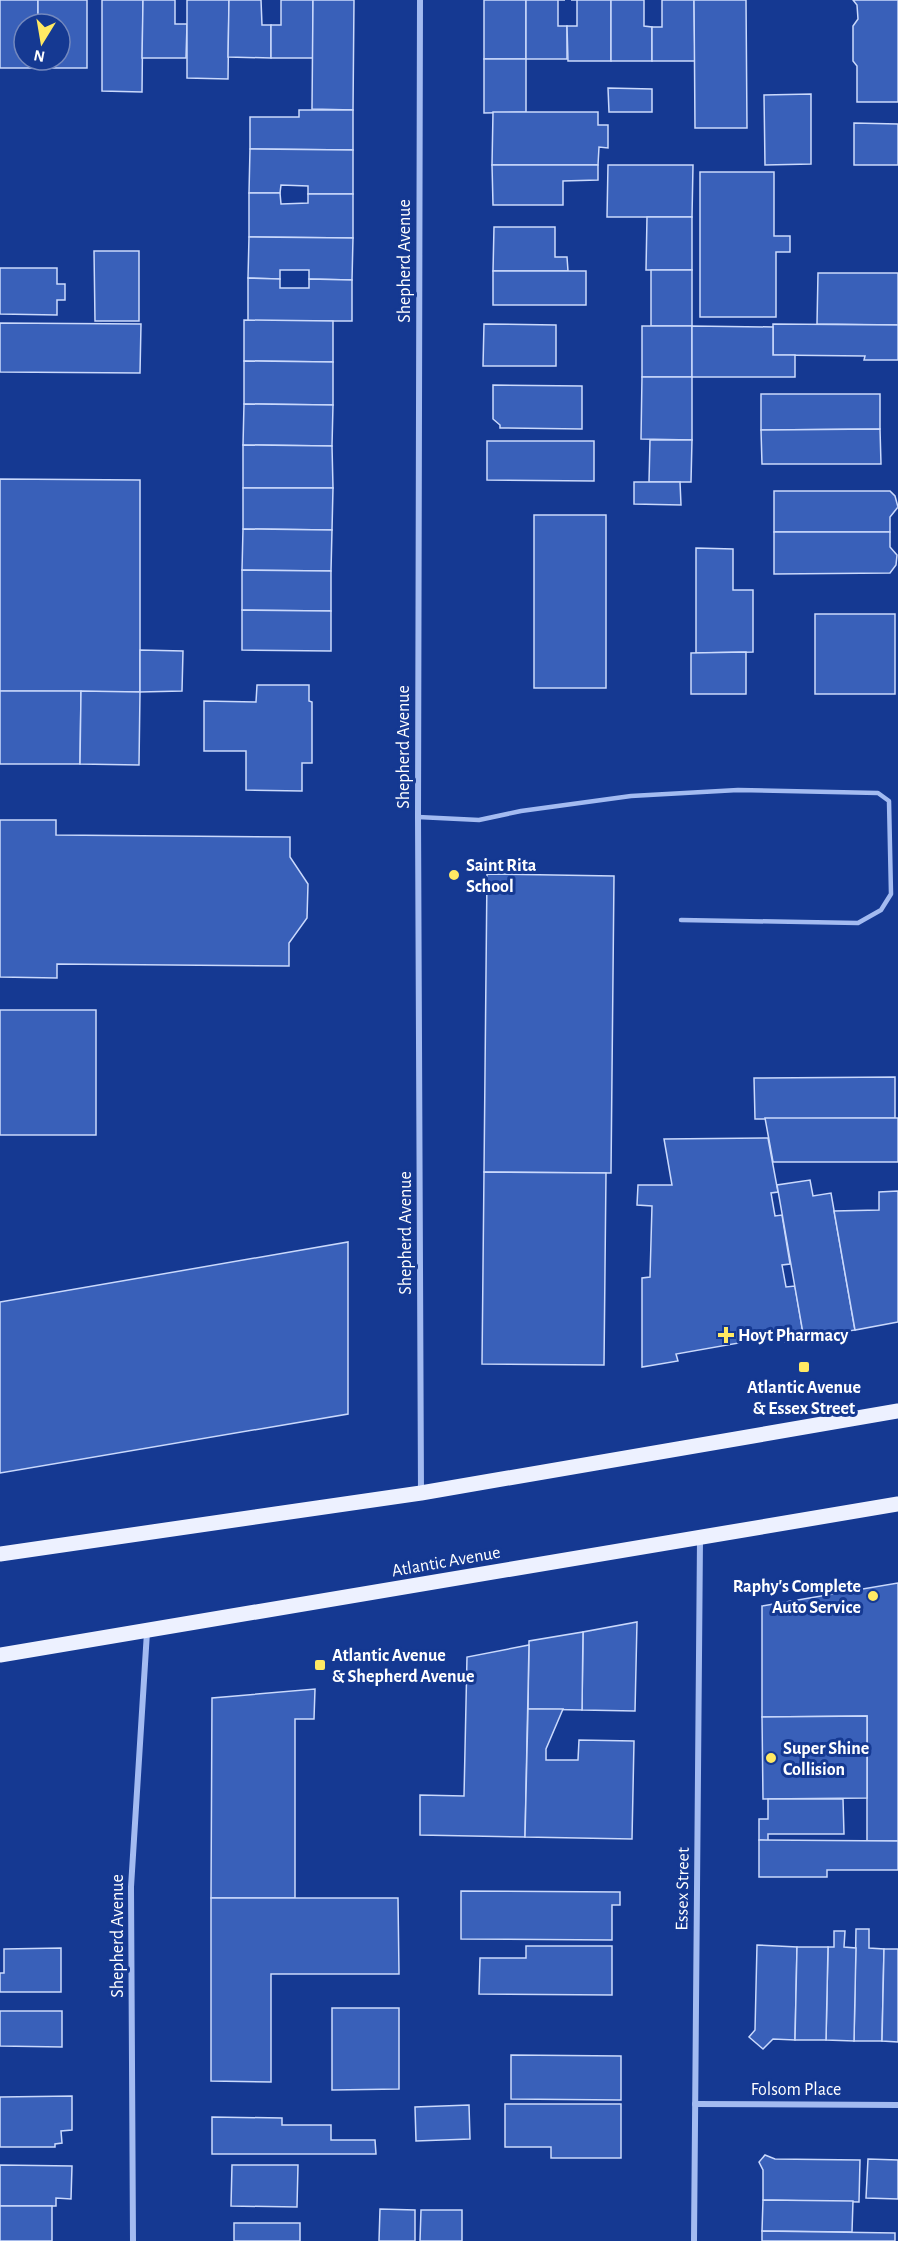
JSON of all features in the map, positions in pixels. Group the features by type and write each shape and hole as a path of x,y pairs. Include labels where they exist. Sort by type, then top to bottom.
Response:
{"main road":[{"path":"0,1554 422,1493 898,1411"},
{"name":"Atlantic Avenue","path":"0,1655 898,1504"}],"street":[{"name":"Shepherd Avenue","path":"420,0 418,818 422,1493"},
{"name":"Essex Street","path":"694,2241 700,1538"},
{"name":"Shepherd Avenue","path":"133,2241 131,1887 147,1632"},
{"name":"Folsom Place","path":"695,2104 898,2105"}],"lane":[{"path":"418,818 479,820 521,811 631,796 738,790 878,793 890,801 891,894 881,910 858,923 681,920"}],"building":[{"path":"0,0 38,0 38,12 12,12 12,68 0,68"},
{"path":"38,0 87,0 87,68 72,68 72,12 38,12"},
{"path":"102,0 143,0 142,92 102,91"},
{"path":"143,0 175,0 175,24 187,24 186,58 142,58"},
{"path":"187,0 229,0 228,79 187,78"},
{"path":"229,0 261,0 262,25 271,25 271,58 228,57"},
{"path":"281,0 313,0 313,58 271,58 271,25 281,25"},
{"path":"313,0 354,0 353,110 312,109"},
{"path":"484,0 526,0 526,59 484,59"},
{"path":"526,0 558,0 558,26 567,26 567,59 526,59"},
{"path":"577,0 611,0 611,61 568,61 567,26 577,26"},
{"path":"611,0 644,0 644,26 652,27 652,61 611,61"},
{"path":"662,0 694,0 695,61 652,61 652,27 662,27"},
{"path":"694,0 746,0 747,128 695,128"},
{"path":"853,0 898,0 898,102 857,102 857,66 853,61 853,26 858,19 857,5"},
{"path":"484,59 526,59 526,112 484,113"},
{"path":"608,88 652,89 652,112 609,112"},
{"path":"811,94 811,164 765,165 764,95"},
{"path":"299,110 353,110 353,150 250,149 250,117 299,117"},
{"path":"493,112 598,112 598,125 608,125 608,148 599,147 598,165 492,165"},
{"path":"854,123 898,124 898,165 854,165"},
{"path":"250,149 353,150 353,194 308,194 308,186 281,185 280,193 249,193"},
{"path":"492,165 598,165 598,180 563,181 563,205 493,205"},
{"path":"608,165 693,165 692,217 607,217"},
{"path":"700,172 774,172 774,236 790,236 790,252 776,252 776,317 700,317"},
{"path":"249,193 280,193 281,204 308,203 308,194 353,194 353,238 249,237"},
{"path":"647,217 692,217 692,270 646,270"},
{"path":"494,227 555,227 555,257 567,257 568,271 493,271"},
{"path":"249,237 353,238 352,280 309,279 309,270 280,270 280,279 248,278"},
{"path":"94,251 139,251 139,321 95,321"},
{"path":"0,268 57,268 57,284 65,284 65,300 57,300 57,315 0,314"},
{"path":"651,270 692,270 692,326 651,326"},
{"path":"493,271 586,271 586,305 493,305"},
{"path":"818,273 898,273 898,325 817,324"},
{"path":"248,278 280,279 280,288 309,288 309,279 352,280 352,321 248,321"},
{"path":"244,320 333,321 333,362 244,361"},
{"path":"0,323 141,324 140,373 0,372"},
{"path":"484,324 556,325 556,366 483,366"},
{"path":"773,324 898,325 898,360 864,360 865,356 773,355"},
{"path":"642,326 692,326 692,377 642,377"},
{"path":"692,326 773,327 773,355 795,355 795,377 692,377"},
{"path":"244,361 333,362 333,405 244,404"},
{"path":"642,377 692,377 692,440 641,439"},
{"path":"493,385 582,386 582,429 500,428 500,425 493,419"},
{"path":"761,394 880,394 880,429 761,430"},
{"path":"244,404 333,405 332,446 243,445"},
{"path":"880,429 881,464 762,464 761,430"},
{"path":"650,440 692,440 691,482 649,482"},
{"path":"487,441 594,441 594,481 487,480"},
{"path":"243,445 332,446 333,488 243,488"},
{"path":"0,479 140,480 140,692 0,691"},
{"path":"634,482 680,482 681,505 634,504"},
{"path":"243,488 333,488 332,530 243,529"},
{"path":"774,491 890,491 895,496 898,507 890,517 890,532 774,532"},
{"path":"534,515 606,515 606,688 534,688"},
{"path":"243,529 332,530 331,571 242,570"},
{"path":"774,532 890,532 890,547 897,555 896,565 890,573 774,574"},
{"path":"696,548 733,549 733,590 753,590 753,652 696,653"},
{"path":"242,570 331,571 331,611 242,610"},
{"path":"242,610 331,611 331,651 242,650"},
{"path":"815,614 895,614 895,694 815,694"},
{"path":"140,650 183,651 182,691 140,692"},
{"path":"746,652 746,694 691,694 691,653"},
{"path":"257,685 309,685 309,701 312,702 312,763 302,763 302,791 246,790 246,751 204,751 204,701 256,702"},
{"path":"0,691 81,691 80,764 0,764"},
{"path":"81,691 140,692 139,765 80,764"},
{"path":"0,820 56,820 56,835 290,837 290,857 308,884 307,918 289,943 289,966 57,964 57,978 0,977"},
{"path":"487,874 614,876 611,1173 484,1172"},
{"path":"0,1010 96,1010 96,1135 0,1135"},
{"path":"895,1077 895,1118 755,1119 754,1078"},
{"path":"765,1118 898,1118 898,1162 773,1162"},
{"path":"768,1138 778,1192 771,1193 775,1216 782,1215 790,1264 782,1265 786,1287 795,1286 804,1339 785,1342 784,1335 676,1354 678,1361 642,1367 642,1278 650,1277 652,1206 637,1205 638,1185 672,1185 664,1139"},
{"path":"484,1172 606,1173 604,1365 482,1364"},
{"path":"810,1180 813,1196 831,1193 855,1330 804,1339 777,1185"},
{"path":"898,1191 898,1322 855,1330 834,1211 879,1210 879,1192"},
{"path":"348,1242 348,1414 0,1473 0,1302"},
{"path":"898,1583 898,1841 867,1841 867,1716 762,1717 762,1606"},
{"path":"637,1622 635,1711 582,1710 583,1632"},
{"path":"583,1632 582,1710 528,1709 529,1641"},
{"path":"529,1645 525,1837 420,1835 420,1795 464,1796 467,1657"},
{"path":"315,1689 314,1719 295,1719 295,1898 211,1898 212,1698"},
{"path":"528,1709 563,1709 546,1749 546,1760 578,1760 579,1740 634,1741 632,1839 525,1837"},
{"path":"867,1716 867,1798 763,1799 762,1717"},
{"path":"768,1799 843,1799 844,1834 768,1834 768,1841 759,1840 759,1819 768,1819"},
{"path":"759,1840 898,1841 898,1870 827,1870 827,1877 759,1877"},
{"path":"461,1891 620,1892 620,1905 612,1905 612,1940 461,1939"},
{"path":"211,1898 398,1898 399,1974 271,1974 271,2082 211,2081"},
{"path":"856,1929 869,1929 869,1948 884,1949 882,2041 854,2041"},
{"path":"834,1931 845,1931 844,1947 856,1948 854,2041 826,2040 828,1947 834,1947"},
{"path":"757,1945 797,1947 795,2040 773,2039 763,2049 749,2037 755,2030"},
{"path":"526,1946 612,1946 612,1995 479,1994 480,1958 526,1958"},
{"path":"797,1947 828,1947 826,2040 795,2040"},
{"path":"61,1948 61,1992 0,1992 0,1973 4,1973 4,1949"},
{"path":"884,1949 898,1949 898,2042 882,2041"},
{"path":"332,2008 399,2008 399,2089 332,2090"},
{"path":"0,2011 62,2011 62,2047 0,2046"},
{"path":"511,2055 621,2056 621,2100 511,2099"},
{"path":"72,2096 72,2130 61,2131 62,2143 55,2144 55,2147 0,2147 0,2097"},
{"path":"505,2104 621,2104 621,2158 551,2158 551,2147 505,2147"},
{"path":"469,2105 470,2139 416,2141 415,2107"},
{"path":"212,2117 282,2118 282,2125 331,2125 331,2140 375,2140 376,2154 212,2154"},
{"path":"765,2155 775,2159 860,2160 859,2202 763,2200 763,2170 759,2162"},
{"path":"868,2159 898,2160 898,2199 866,2198"},
{"path":"0,2165 72,2166 71,2199 56,2198 56,2206 0,2206"},
{"path":"232,2165 298,2165 297,2207 231,2206"},
{"path":"763,2200 853,2201 852,2232 762,2231"},
{"path":"0,2206 52,2206 52,2241 0,2241"},
{"path":"380,2209 415,2210 415,2241 379,2241"},
{"path":"421,2210 462,2210 462,2241 420,2241"},
{"path":"234,2223 300,2223 300,2241 234,2241"},
{"path":"762,2231 895,2233 895,2241 762,2241"}],"place":[{"name":"Saint Rita School","path":"454,875"},
{"name":"Hoyt Pharmacy","path":"726,1335"},
{"name":"Atlantic Avenue & Essex Street","path":"804,1367"},
{"name":"Raphy's Complete Auto Service","path":"873,1596"},
{"name":"Atlantic Avenue & Shepherd Avenue","path":"320,1665"},
{"name":"Super Shine Collision","path":"771,1758"}]}
